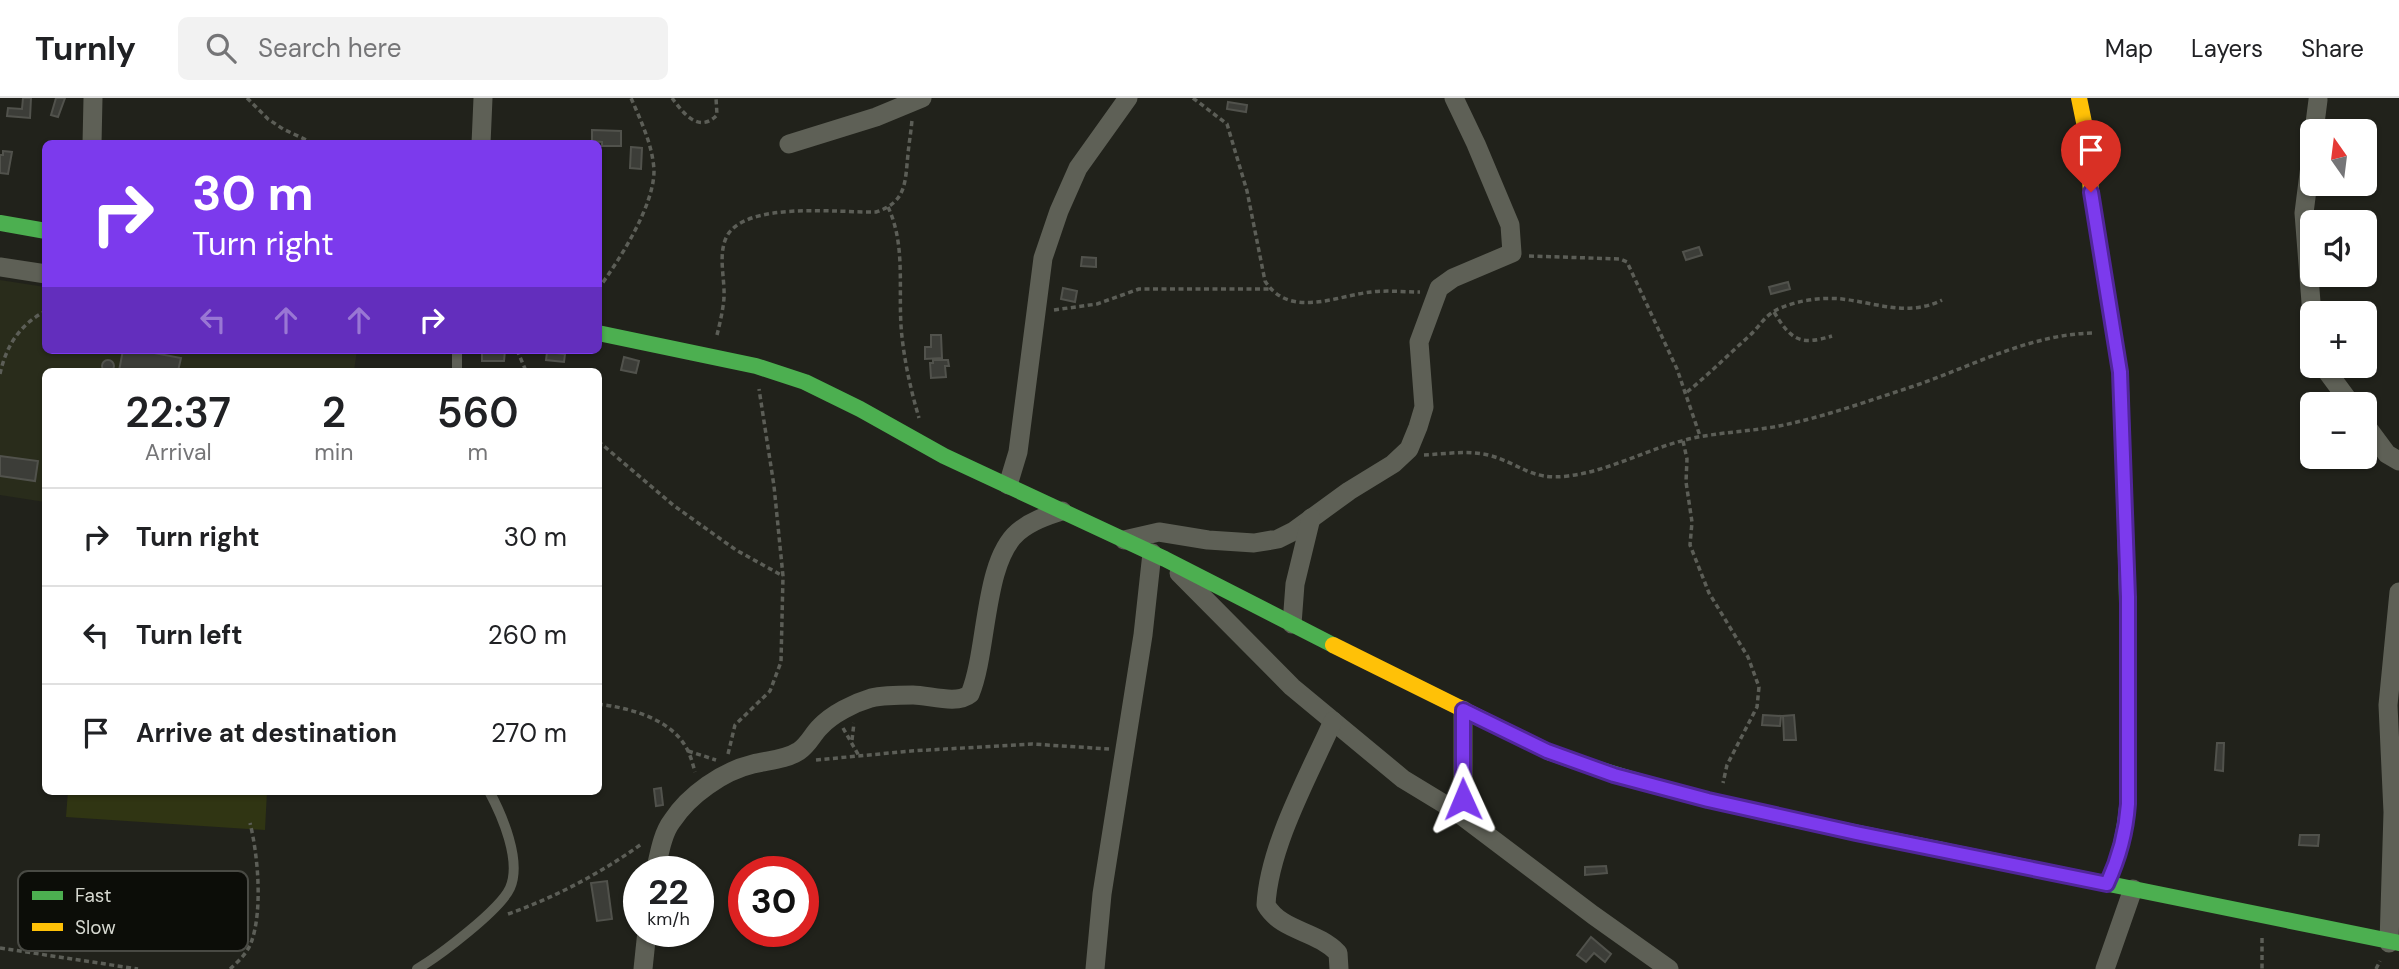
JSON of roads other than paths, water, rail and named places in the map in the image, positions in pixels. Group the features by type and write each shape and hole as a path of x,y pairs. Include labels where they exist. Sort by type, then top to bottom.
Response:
{"main road":[{"path":"2079,98 2120,372 2126,505 2128,804 2126,828 2118,861 2107,884"},
{"path":"0,223 42,231"},
{"path":"602,334 756,366 805,382 928,446 1158,556 1463,710 1558,755 1614,775 1856,833 2394,943"}],"street":[{"path":"92,140 93,98"},
{"path":"481,140 483,98"},
{"path":"1124,540 1159,532 1208,540 1254,543 1278,539 1393,464 1409,449 1424,407 1419,342 1436,293 1452,278 1512,253 1510,225 1454,98"},
{"path":"789,144 876,117 918,99"},
{"path":"2316,119 2318,100"},
{"path":"1008,485 1018,452 1043,258 1059,211 1078,168 1122,101"},
{"path":"2306,196 2304,213 2311,301"},
{"path":"0,267 42,273"},
{"path":"2377,441 2387,454 2399,461"},
{"path":"660,856 671,822 696,794 727,774 752,764 781,759 799,751 820,727 835,715 870,698 914,695 963,698 970,694 1000,558 1016,534 1037,519 1062,510"},
{"path":"1292,624 1295,584 1311,518"},
{"path":"1158,556 1292,687 1403,779 1463,816 1593,915 1670,969"},
{"path":"1095,969 1102,894 1158,556"},
{"path":"2394,943 2393,812 2388,705 2399,592"},
{"path":"1463,710 1463,816"},
{"path":"1333,721 1292,812 1272,870 1266,905 1272,915 1283,923 1313,934 1330,944 1338,953 1339,969"},
{"path":"2105,969 2133,889"},
{"path":"643,969 645,947"}],"lane":[{"path":"417,969 456,942 510,890 513,876 507,827 491,795"}]}
